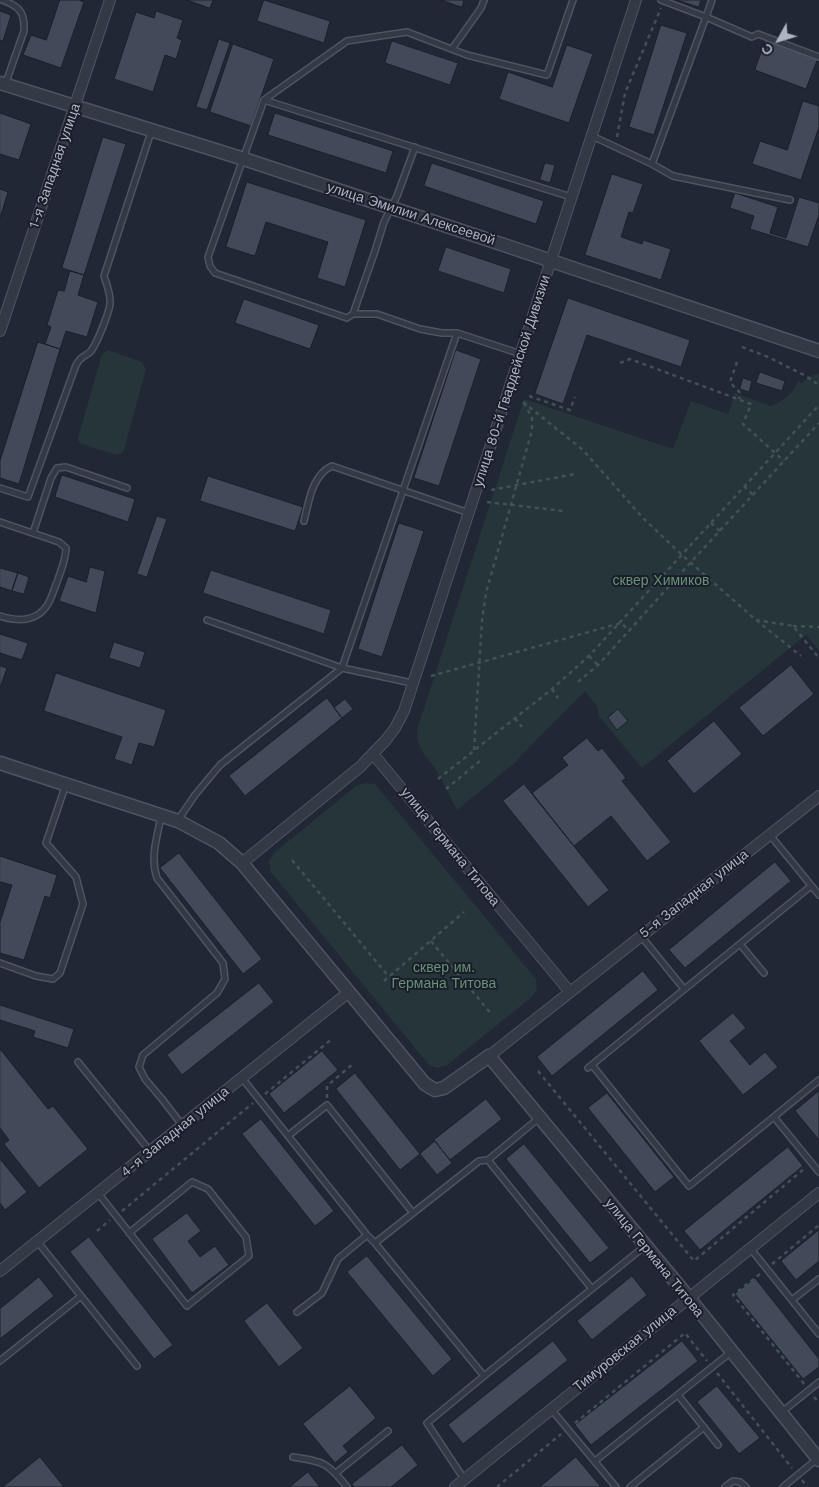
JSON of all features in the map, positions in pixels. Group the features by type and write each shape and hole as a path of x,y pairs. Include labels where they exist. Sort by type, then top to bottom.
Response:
{"street":[{"name":"1-я Западная улица","path":"0,332 110,0"},
{"name":"улица 80-й Гвардейской Дивизии","path":"373,754 395,728 404,711 636,0"},
{"name":"улица Эмилии Алексеевой","path":"2,84 244,159 819,351"},
{"path":"242,863 360,767 373,754"},
{"name":"улица Германа Титова","path":"373,754 570,992"},
{"path":"0,763 178,821 218,843 242,863 425,1084 435,1090 444,1088 570,992"},
{"name":"5-я Западная улица","path":"570,992 819,796"},
{"name":"4-я Западная улица","path":"0,1271 349,992"},
{"name":"улица Германа Титова","path":"488,1056 646,1246 818,1460"},
{"name":"Тимуровская улица","path":"455,1487 819,1193"}],"lane":[{"path":"2,0 14,4 20,11 24,22 24,31 2,84"},
{"path":"452,49 481,8 484,0"},
{"path":"521,354 457,333 442,333 420,329 376,314 353,314 346,318 215,272 210,266 208,258 264,100 347,41 407,32 467,55 547,75 573,0"},
{"path":"652,164 712,0"},
{"path":"662,1 752,37 758,34 819,57"},
{"path":"264,100 572,197"},
{"path":"0,488 28,497 76,366 80,358 90,352 96,343 110,304 108,287 104,276 151,130"},
{"path":"592,136 673,176 790,200"},
{"path":"353,314 384,222 392,208 415,147"},
{"path":"178,821 195,795 220,765 342,668 457,333"},
{"path":"304,521 312,490 317,479 323,470 332,466 469,513"},
{"path":"33,533 51,478 57,468 66,467 127,488"},
{"path":"0,522 59,542 66,548 66,558 48,603 39,615 27,619 13,620 0,616"},
{"path":"207,620 342,668 412,683"},
{"path":"0,963 36,976 53,979 60,973 83,904 76,877 46,843 66,784"},
{"path":"162,816 153,860 157,878 223,963 225,979 216,993 143,1055 139,1067 145,1079 182,1126"},
{"path":"770,834 819,896"},
{"path":"811,886 590,1066 689,1186 819,1080"},
{"path":"641,936 684,990"},
{"path":"740,944 764,973"},
{"path":"78,1062 150,1151"},
{"path":"242,1078 367,1235 484,1376"},
{"path":"288,1135 327,1105 412,1213"},
{"path":"774,1117 819,1172"},
{"path":"375,1243 479,1161 488,1160 539,1118"},
{"path":"488,1160 592,1289"},
{"path":"98,1193 129,1233 188,1306 249,1256 246,1237 208,1189 192,1182 129,1233"},
{"path":"297,1312 322,1293 338,1259 367,1235"},
{"path":"37,1241 137,1366"},
{"path":"464,1479 427,1423 646,1246"},
{"path":"750,1248 819,1334"},
{"path":"792,1300 819,1279"},
{"path":"0,1361 81,1296"},
{"path":"595,1461 731,1352"},
{"path":"781,1413 819,1382"},
{"path":"678,1395 718,1445"},
{"path":"551,1409 616,1487"},
{"path":"630,1487 704,1427"},
{"path":"336,1473 388,1431"},
{"path":"293,1457 318,1461 328,1466 347,1487"},
{"path":"783,1487 818,1460"},
{"path":"725,1487 733,1481 740,1482 746,1487"}],"path":[{"path":"615,147 625,93 662,1"},
{"path":"742,347 768,357 804,375 819,385"},
{"path":"620,363 630,359 751,404 743,424 784,461"},
{"path":"737,362 730,382 733,388 739,390 739,399"},
{"path":"529,396 570,410 575,397"},
{"path":"474,750 482,621 486,593 532,430 532,418 523,402 583,450 644,518 682,555 756,620 801,656"},
{"path":"438,779 552,689 590,656 819,405"},
{"path":"578,682 598,666 690,562 819,423"},
{"path":"490,490 575,474"},
{"path":"744,486 753,495"},
{"path":"487,502 563,511"},
{"path":"711,523 720,531"},
{"path":"756,620 793,626 819,627"},
{"path":"431,676 621,623"},
{"path":"621,623 630,631"},
{"path":"793,626 819,658"},
{"path":"590,656 598,666"},
{"path":"552,689 558,698"},
{"path":"514,718 522,727"},
{"path":"446,789 482,760"},
{"path":"292,860 389,977"},
{"path":"384,982 464,912"},
{"path":"431,941 492,1015"},
{"path":"97,1231 333,1038"},
{"path":"327,1105 326,1086 354,1063"},
{"path":"538,1071 694,1260 811,1163"},
{"path":"819,1225 733,1295 819,1402"},
{"path":"497,1487 685,1333 807,1487"}],"green space":[{"path":"108,350 142,362 146,369 124,450 121,454 116,455 82,444 78,438 102,354"},
{"name":"сквер Химиков","path":"819,374 819,650 806,635 642,768 599,716 597,706 585,691 512,765 457,810 439,775 421,750 417,730 524,399 673,449 691,401 728,414 735,393 771,406 788,396 794,390 798,381 802,383 810,376"},
{"name":"сквер им. Германа Титова","path":"365,783 375,784 536,979 537,989 532,997 447,1065 437,1068 429,1065 270,871 269,861 275,852 356,786"}],"building":[{"path":"60,0 79,0 84,2 61,68 23,55 31,35 46,40"},
{"path":"187,0 213,0 210,8"},
{"path":"264,0 330,21 324,43 257,21"},
{"path":"441,0 464,0 462,7"},
{"path":"677,0 701,0 699,7"},
{"path":"0,11 11,15 3,41 0,40"},
{"path":"156,11 183,20 177,38 182,40 176,59 165,55 153,92 114,79 136,12 154,18"},
{"path":"661,25 687,33 654,135 629,127"},
{"path":"219,39 230,43 207,110 196,107"},
{"path":"766,39 818,58 806,89 755,70"},
{"path":"392,41 458,63 450,85 385,63"},
{"path":"233,44 274,59 251,126 210,112"},
{"path":"567,45 593,54 569,123 499,99 508,72 552,87"},
{"path":"803,101 819,106 819,127 801,180 752,164 760,141 787,150"},
{"path":"0,113 31,124 19,160 0,154"},
{"path":"275,113 393,151 386,173 268,135"},
{"path":"103,137 126,144 84,275 62,268"},
{"path":"432,163 544,201 536,224 424,186"},
{"path":"545,163 555,165 550,183 540,180"},
{"path":"612,174 643,184 633,213 629,212 621,237 642,244 643,240 671,249 661,280 585,255"},
{"path":"247,182 366,220 345,287 317,278 328,242 266,222 255,256 226,247"},
{"path":"0,189 8,192 0,218"},
{"path":"735,193 778,207 770,233 786,238 799,197 819,203 819,215 808,247 750,229 754,216 730,208"},
{"path":"446,247 511,269 504,293 438,271"},
{"path":"70,271 84,275 78,295 98,302 87,337 66,331 60,349 45,344 51,327 47,325 58,290 64,291"},
{"path":"568,298 690,340 681,367 587,335 563,404 535,394"},
{"path":"244,299 319,325 310,349 235,323"},
{"path":"38,342 60,349 19,484 0,478 0,461"},
{"path":"456,350 481,359 439,486 414,478"},
{"path":"760,372 785,381 782,391 756,383"},
{"path":"743,378 752,381 749,392 740,389"},
{"path":"62,475 135,499 128,522 55,497"},
{"path":"208,476 303,507 295,531 200,501"},
{"path":"157,516 167,519 147,577 137,574"},
{"path":"399,523 424,531 382,657 358,649"},
{"path":"90,567 105,571 96,613 59,601 68,576 86,582"},
{"path":"0,568 18,573 12,591 0,587"},
{"path":"211,570 331,610 324,634 203,593"},
{"path":"18,573 29,577 24,594 12,591"},
{"path":"0,634 28,643 22,660 0,653"},
{"path":"114,642 145,652 140,668 109,658"},
{"path":"791,665 814,694 763,736 739,708"},
{"path":"0,666 7,668 0,688"},
{"path":"56,673 166,710 154,747 139,743 132,765 114,759 122,737 44,711"},
{"path":"327,698 342,718 245,796 229,776"},
{"path":"345,699 353,709 342,718 334,708"},
{"path":"618,709 628,721 617,730 608,718"},
{"path":"714,721 742,754 694,794 667,761"},
{"path":"587,738 598,751 602,748 626,778 622,781 671,842 647,861 611,816 574,846 532,793 568,765 562,758"},
{"path":"524,784 609,890 588,907 503,801"},
{"path":"179,853 262,959 243,974 160,868"},
{"path":"0,856 57,875 50,898 45,896 24,960 0,953 0,922 12,885 0,882"},
{"path":"775,862 791,881 685,968 669,950"},
{"path":"643,971 658,990 552,1076 537,1057"},
{"path":"259,983 274,1002 182,1075 167,1055"},
{"path":"0,1005 74,1029 68,1048 33,1037 35,1031 0,1020"},
{"path":"733,1013 746,1028 730,1041 750,1065 765,1052 778,1067 743,1095 699,1041"},
{"path":"0,1049 48,1109 53,1106 88,1149 39,1188 4,1144 9,1140 0,1128"},
{"path":"322,1051 338,1070 284,1113 269,1094"},
{"path":"355,1073 420,1154 400,1170 336,1089"},
{"path":"819,1091 819,1140 795,1111"},
{"path":"607,1093 674,1177 655,1192 588,1108"},
{"path":"486,1099 502,1119 450,1160 434,1140"},
{"path":"261,1119 334,1211 315,1226 242,1134"},
{"path":"435,1141 452,1163 437,1175 420,1154"},
{"path":"524,1144 609,1248 590,1263 506,1159"},
{"path":"788,1147 803,1166 700,1250 684,1231"},
{"path":"0,1159 27,1192 5,1210 0,1203"},
{"path":"187,1213 201,1231 188,1241 200,1257 215,1246 229,1265 192,1293 152,1239"},
{"path":"819,1230 819,1261 796,1280 781,1261"},
{"path":"89,1237 173,1345 154,1359 70,1252"},
{"path":"367,1256 452,1359 433,1376 347,1272"},
{"path":"632,1276 647,1295 592,1340 577,1321"},
{"path":"39,1277 54,1296 0,1339 0,1309"},
{"path":"755,1278 819,1359 819,1367 803,1379 735,1294"},
{"path":"267,1303 303,1348 279,1367 244,1321"},
{"path":"553,1341 568,1360 463,1444 448,1425"},
{"path":"682,1341 698,1361 591,1445 575,1425"},
{"path":"350,1386 376,1418 343,1446 348,1452 335,1463 303,1424"},
{"path":"717,1386 760,1438 739,1454 697,1402"},
{"path":"402,1445 418,1465 391,1487 354,1487 352,1484"},
{"path":"40,1457 64,1487 3,1487"},
{"path":"576,1457 601,1487 540,1487"},
{"path":"308,1472 320,1487 290,1487"}]}
